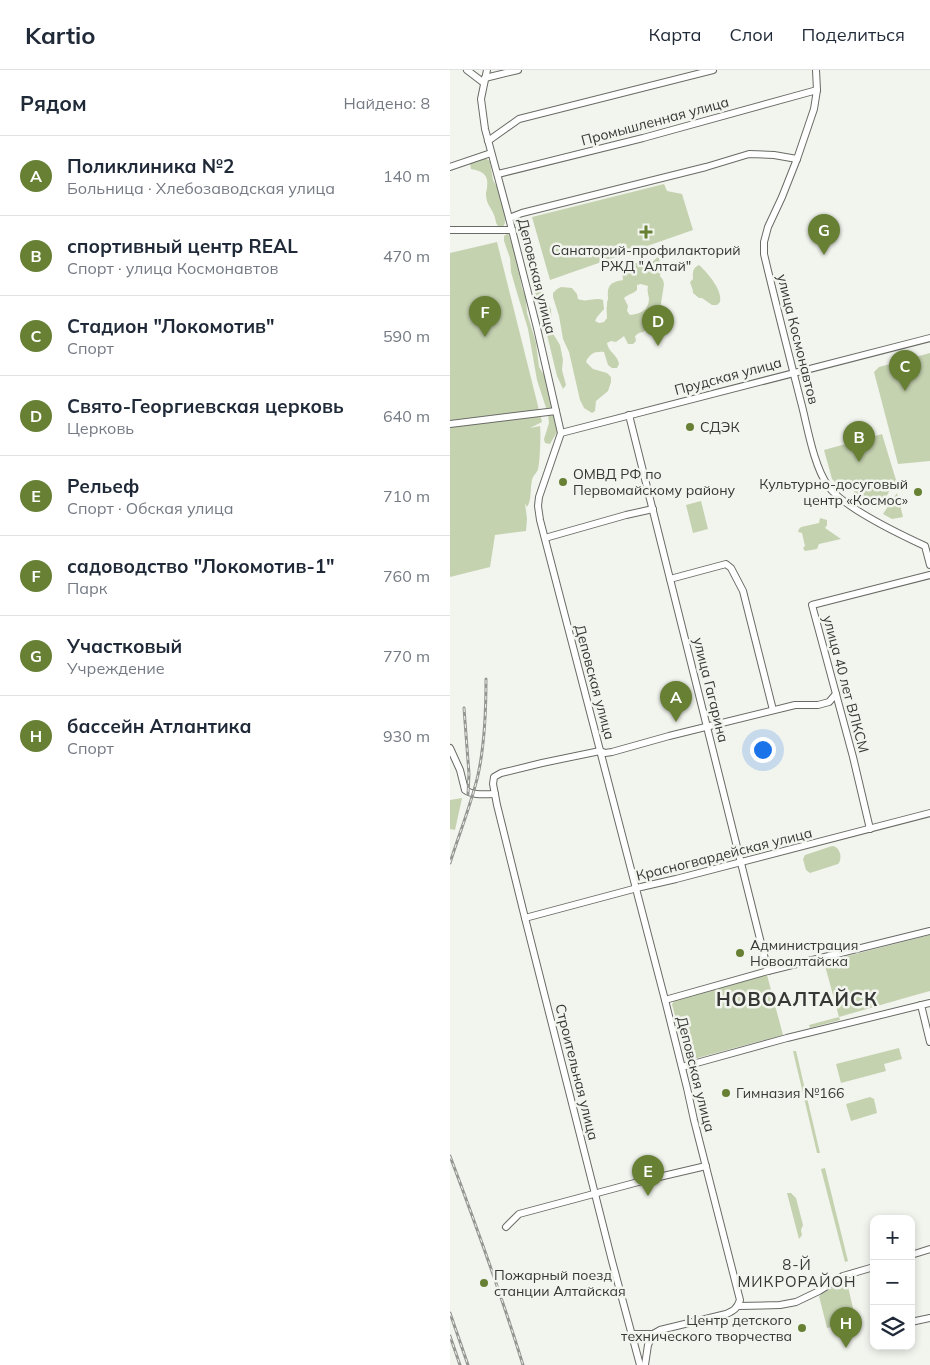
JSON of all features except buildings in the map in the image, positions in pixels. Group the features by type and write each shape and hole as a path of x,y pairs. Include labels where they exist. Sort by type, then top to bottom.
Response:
{"street":[{"path":"467,70 484,81 518,70"},
{"name":"Деповская улица","path":"487,70 481,107 491,153 543,352 561,433 539,497 538,511 665,1000 739,1303"},
{"path":"488,141 519,119 713,70"},
{"name":"улица Космонавтов","path":"816,70 818,90 814,108 797,159 768,227 763,245 764,254 820,472 828,486 842,499 875,520 927,545 930,566"},
{"name":"Промышленная улица","path":"498,174 643,138 818,90"},
{"path":"450,166 491,153"},
{"path":"509,218 749,154 774,155 797,159"},
{"path":"450,230 512,230"},
{"name":"Прудская улица","path":"561,433 930,338"},
{"path":"450,424 556,411"},
{"name":"улица Гагарина","path":"629,415 768,972"},
{"path":"545,538 653,508"},
{"path":"670,579 726,564 732,568 743,591 773,710"},
{"name":"улица 40 лет ВЛКСМ","path":"870,829 812,605 930,575"},
{"path":"600,751 612,752 795,705 818,705 830,702 836,694"},
{"path":"450,748 460,770 465,790 476,794 495,794"},
{"name":"Строительная улица","path":"600,751 542,762 501,773 494,777 493,784 525,918 640,1365"},
{"name":"Красногвардейская улица","path":"525,918 930,813"},
{"path":"665,1000 930,931"},
{"path":"682,1067 788,1038 930,1003"},
{"path":"921,1005 930,1042"},
{"path":"506,1227 519,1214 706,1166"},
{"path":"915,1254 930,1249"},
{"path":"632,1334 653,1334 660,1330 726,1314 734,1311 739,1303 771,1306 796,1302 819,1292 843,1276 870,1267"},
{"path":"915,1321 930,1318"},
{"path":"645,1365 648,1345 653,1334"}],"green space":[{"path":"483,157 490,161 493,180 504,208 505,223 503,227 497,225 493,212 487,202 486,177 482,172 471,169 470,164 474,160"},
{"path":"664,184 667,191 682,194 693,230 550,280 532,217"},
{"path":"508,233 515,252 522,288 526,298 527,313 536,343 539,367 544,375 551,400 557,432 550,444 545,443 544,439 549,423 548,414 537,380 528,329 504,241 504,236"},
{"path":"497,242 542,422 530,428 540,426 539,466 532,480 527,507 525,503 526,531 495,535 490,567 450,577 450,253"},
{"path":"658,257 661,264 660,276 664,284 660,310 650,326 635,336 636,341 633,344 628,344 624,336 616,342 611,341 607,343 609,349 617,358 619,364 617,368 612,368 608,365 604,352 593,354 587,359 586,362 593,369 607,373 611,377 608,391 596,401 595,411 592,413 584,408 580,400 569,352 563,339 553,293 561,287 572,288 577,294 578,299 603,300 604,309 595,321 599,323 604,322 607,318 609,287 615,282 623,280 622,271 628,266 636,263 651,263","holes":["637,285 648,286 648,306 638,314 630,315 624,298 637,290"]},
{"path":"699,265 717,288 720,302 717,305 712,305 693,293 690,282 693,279 694,269"},
{"path":"536,276 543,296 551,309 552,332 560,345 563,360 562,370 566,385 563,389 557,376 539,302 535,294 533,280"},
{"path":"930,353 930,461 898,464 874,372 879,367"},
{"path":"882,434 896,480 880,507 874,507 856,498 851,480 837,484 832,479 824,450"},
{"path":"897,493 903,517 892,519 883,514"},
{"path":"701,501 708,529 693,533 686,505"},
{"path":"820,518 827,520 825,528 841,539 819,544 817,549 805,551 802,533 798,532 799,529 819,523"},
{"path":"462,798 455,830 450,829 450,800"},
{"path":"832,846 837,848 840,853 840,862 838,864 810,873 806,870 803,859 805,855"},
{"path":"930,935 930,991 839,1017 824,962"},
{"path":"767,975 783,1035 690,1060 686,1058 672,1004 675,1000"},
{"path":"839,1017 840,1020 810,1028 809,1025"},
{"path":"899,1048 902,1059 884,1064 886,1071 841,1083 836,1064"},
{"path":"793,1051 796,1051 820,1153 817,1153"},
{"path":"870,1097 874,1099 877,1113 851,1121 846,1104"},
{"path":"825,1168 848,1261 845,1262 821,1169"},
{"path":"787,1193 791,1193 796,1198 803,1225 802,1235 799,1239"},
{"path":"846,1278 856,1321 827,1328 819,1296"}],"railway":[{"path":"450,863 478,775 485,727 486,679"},
{"path":"464,708 469,774 468,794"},
{"path":"450,1156 488,1260 523,1365"},
{"path":"450,1313 468,1365"},
{"path":"450,1336 460,1365"}],"place":[{"name":"Санаторий-профилакторий РЖД \"Алтай\"","path":"646,232"},
{"name":"Участковый","path":"824,255"},
{"name":"садоводство \"Локомотив-1\"","path":"485,337"},
{"name":"Свято-Георгиевская церковь","path":"658,346"},
{"name":"Стадион \"Локомотив\"","path":"905,391"},
{"name":"СДЭК","path":"690,427"},
{"name":"спортивный центр REAL","path":"859,462"},
{"name":"ОМВД РФ по Первомайскому району","path":"563,482"},
{"name":"Культурно-досуговый центр «Космос»","path":"918,492"},
{"name":"Поликлиника №2","path":"676,722"},
{"name":"Администрация Новоалтайска","path":"740,953"},
{"name":"Гимназия №166","path":"726,1093"},
{"name":"Рельеф","path":"648,1196"},
{"name":"Пожарный поезд станции Алтайская","path":"484,1283"},
{"name":"Центр детского технического творчества","path":"802,1328"},
{"name":"бассейн Атлантика","path":"846,1348"}],"district":[{"name":"НОВОАЛТАЙСК","path":"797,999"},
{"name":"8-Й МИКРОРАЙОН","path":"797,1274"}]}
